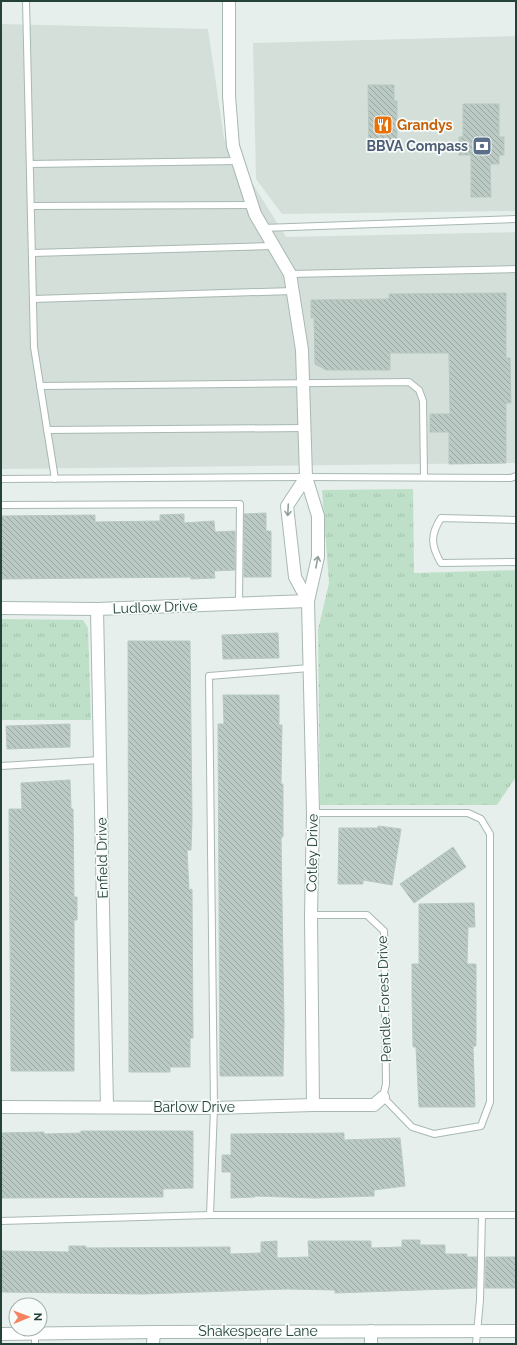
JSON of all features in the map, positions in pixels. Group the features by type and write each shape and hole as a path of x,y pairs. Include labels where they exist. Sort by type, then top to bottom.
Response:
{"street":[{"path":"229,1 228,96 234,146 252,205 263,228 290,274 302,350 306,477"},
{"name":"Cotley Drive","path":"306,477 287,506 295,577 308,601"},
{"name":"Cotley Drive","path":"306,477 318,516 318,557 308,601 313,813 311,915 313,1104"},
{"name":"Ludlow Drive","path":"1,608 97,610 308,601"},
{"name":"Enfield Drive","path":"97,610 107,1107"},
{"name":"Barlow Drive","path":"1,1107 214,1108 313,1104 374,1105 383,1097"},
{"path":"371,1331 371,1344"},
{"name":"Shakespeare Lane","path":"1,1334 35,1339 154,1332 516,1331"},
{"path":"153,1344 154,1332"}],"lane":[{"path":"26,1 32,206 34,347 55,479"},
{"path":"30,164 238,161"},
{"path":"32,206 252,205"},
{"path":"263,228 516,219"},
{"path":"32,253 273,246"},
{"path":"290,274 516,269"},
{"path":"33,299 292,291"},
{"path":"40,386 409,382 419,390 423,401 424,477"},
{"path":"47,430 304,428"},
{"path":"1,479 306,477 512,478 516,476"},
{"path":"1,505 240,504 239,604"},
{"path":"516,520 441,518 433,530 434,551 441,563 516,562"},
{"path":"210,1215 214,1108 209,676 309,668"},
{"path":"1,766 100,760"},
{"path":"313,813 468,813 481,819 490,834 490,1102 481,1126 434,1134 412,1127 383,1097"},
{"name":"Pendle Forest Drive","path":"311,915 367,915 384,931 386,1084 383,1097"},
{"path":"1,1221 210,1215 516,1215"},
{"path":"476,1344 480,1300 482,1215"},
{"path":"264,1331 264,1344"}],"shaded area":[{"path":"1,24 208,29 224,138 286,237 516,232 516,463 1,469"},
{"path":"516,36 516,211 282,214 256,179 253,43"}],"green space":[{"path":"413,489 414,573 516,570 516,777 497,805 320,805 318,630 329,583 322,490"},
{"path":"1,619 83,620 88,628 91,720 1,720"}],"building":[{"name":"Grandys","path":"368,85 394,85 394,101 397,101 397,149 369,150"},
{"name":"BBVA Compass","path":"463,104 499,104 499,137 504,137 504,155 499,155 499,164 490,164 491,197 471,197 471,155 459,155 459,137 463,137"},
{"path":"506,293 506,358 510,358 511,403 506,403 506,463 449,464 449,432 430,432 430,414 450,414 449,353 390,353 390,370 326,370 315,364 314,318 311,318 311,300 389,299 389,294"},
{"path":"266,513 266,531 271,531 271,577 244,577 244,514"},
{"path":"184,514 184,523 214,521 215,532 235,531 235,570 214,571 215,578 191,579 191,577 1,579 1,516 95,515 95,522 160,521 160,515"},
{"path":"278,633 279,658 223,659 222,635"},
{"path":"128,641 190,641 192,819 191,850 187,850 189,890 192,889 193,1038 190,1038 190,1067 170,1067 170,1072 129,1072"},
{"path":"223,695 279,695 279,725 282,725 281,784 283,784 283,837 281,837 284,1022 283,1076 220,1076 218,724 224,724"},
{"path":"70,724 70,747 7,749 6,726"},
{"path":"70,780 71,809 73,809 74,897 77,897 77,920 74,920 74,1071 11,1071 9,809 22,809 21,783"},
{"path":"378,826 401,829 392,885 363,880 363,884 338,884 339,828 378,828"},
{"path":"453,847 466,867 414,903 400,884"},
{"path":"474,903 475,927 468,927 467,964 476,964 476,1046 473,1046 475,1107 419,1107 416,1047 413,1047 412,964 419,964 419,904"},
{"path":"81,1131 193,1131 193,1188 163,1189 163,1197 1,1198 1,1133 44,1132 44,1134 81,1133"},
{"path":"344,1133 344,1140 400,1138 405,1186 374,1190 374,1196 315,1198 255,1196 231,1198 231,1172 222,1172 222,1155 231,1155 231,1134"},
{"path":"402,1240 420,1240 420,1245 445,1245 445,1254 467,1254 467,1257 477,1257 476,1288 335,1293 335,1290 287,1289 144,1294 2,1292 1,1251 69,1252 69,1246 86,1246 86,1248 230,1247 230,1254 261,1253 261,1242 277,1241 277,1258 309,1257 308,1241 371,1241 371,1248 402,1247"},
{"path":"486,1257 516,1257 516,1288 485,1288"}],"place":[{"name":"Grandys","path":"383,125"},
{"name":"BBVA Compass","path":"482,146"}]}
